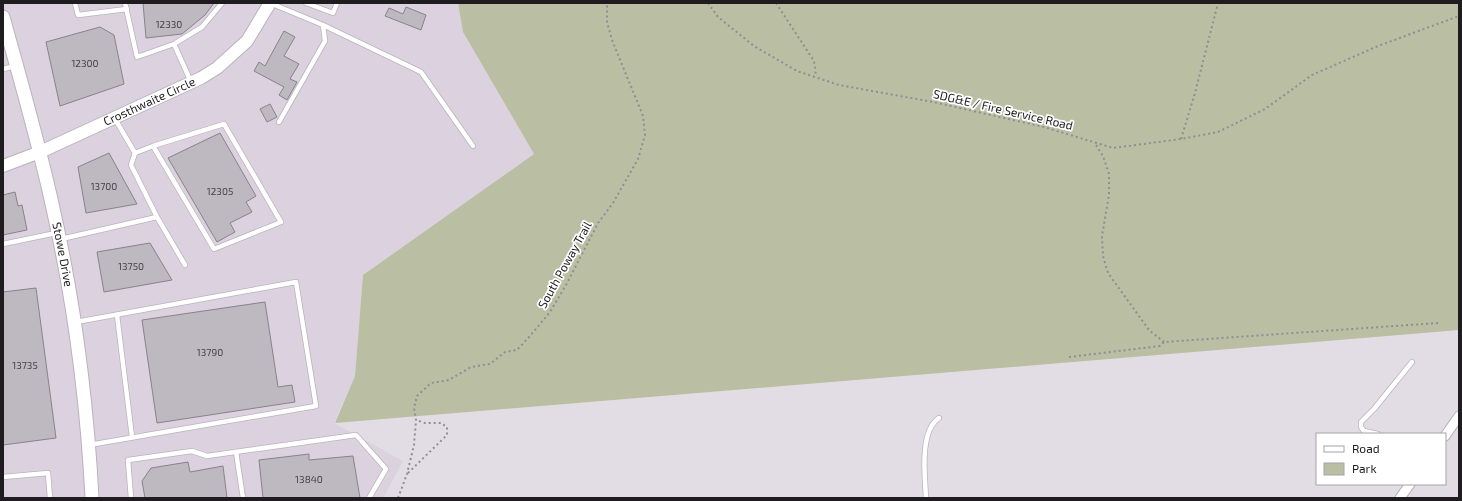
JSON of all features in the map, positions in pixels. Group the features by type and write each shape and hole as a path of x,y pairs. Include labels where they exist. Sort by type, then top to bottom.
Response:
{"main road":[{"name":"Stowe Drive","path":"3,16 6,41 16,66 40,152 59,236 74,323 89,445 92,498"}],"street":[{"name":"Crosthwaite Circle","path":"3,166 40,152 191,82 217,68 247,41 270,3"},
{"path":"1446,435 1459,416"},
{"path":"1400,498 1409,485"}],"lane":[{"path":"75,3 78,15 126,9"},
{"path":"125,3 137,57 174,44 202,28 222,3"},
{"path":"270,3 323,25 421,72 473,146"},
{"path":"306,3 333,13 337,3"},
{"path":"279,122 325,41 323,25"},
{"path":"174,44 191,82"},
{"path":"3,69 16,66"},
{"path":"114,118 135,153 132,165 157,217 185,264"},
{"path":"135,153 153,146 224,124 281,222 214,249 153,146"},
{"path":"3,244 59,236 157,217"},
{"path":"74,323 296,282 316,406 89,445"},
{"path":"117,315 132,437"},
{"path":"1373,433 1364,431 1361,427 1361,422 1374,409 1412,362"},
{"path":"926,498 924,458 928,437 933,422 939,418"},
{"path":"131,498 128,460 192,451 207,456 356,434 386,469 369,498"},
{"path":"236,452 243,498"},
{"path":"3,477 48,473 50,498"}],"path":[{"name":"South Poway Trail","path":"398,498 407,474 414,445 416,420 414,408 418,396 431,383 450,380 471,367 490,364 505,352 517,350 530,336 550,312 566,285 598,223 613,203 638,159 645,135 643,116 612,40 607,22 607,3"},
{"name":"SDG&E / Fire Service Road","path":"708,3 718,17 754,46 797,71 839,85 933,102 1044,127 1113,148 1181,139 1218,132 1265,109 1312,75 1378,46 1459,16"},
{"path":"776,3 814,62 816,77"},
{"path":"1181,139 1195,93 1218,3"},
{"path":"1096,145 1103,156 1109,174 1109,195 1102,236 1103,256 1108,273 1149,330 1164,342"},
{"path":"1069,357 1160,346 1164,342 1438,322"},
{"path":"407,474 447,435 447,428 442,423 425,423 416,420"}],"shaded area":[{"path":"3,3 458,3 463,32 534,154 363,275 355,376 334,423 403,461 383,498 3,498"}],"green space":[{"path":"458,3 1459,3 1459,330 335,423 355,376 363,275 534,154 463,32"}],"building":[{"path":"143,3 214,3 205,15 182,34 146,38"},
{"path":"406,7 426,15 421,30 385,16 389,8 403,14"},
{"path":"100,27 114,35 124,84 60,106 46,42"},
{"path":"284,31 295,37 284,56 299,64 290,79 297,82 287,100 279,95 284,87 254,71 259,62 265,66"},
{"path":"270,104 277,117 267,122 260,109"},
{"path":"220,133 256,196 246,202 252,212 230,223 235,232 217,242 168,158"},
{"path":"109,153 137,204 86,213 78,167"},
{"path":"15,192 18,206 22,205 27,230 3,235 3,195"},
{"path":"150,243 172,280 104,292 97,252"},
{"path":"36,288 56,438 3,445 3,292"},
{"path":"265,302 278,387 292,385 295,402 157,423 142,320"},
{"path":"309,454 309,460 353,456 360,498 263,498 259,460"},
{"path":"188,462 190,472 223,466 227,498 145,498 142,481 151,468"}]}
